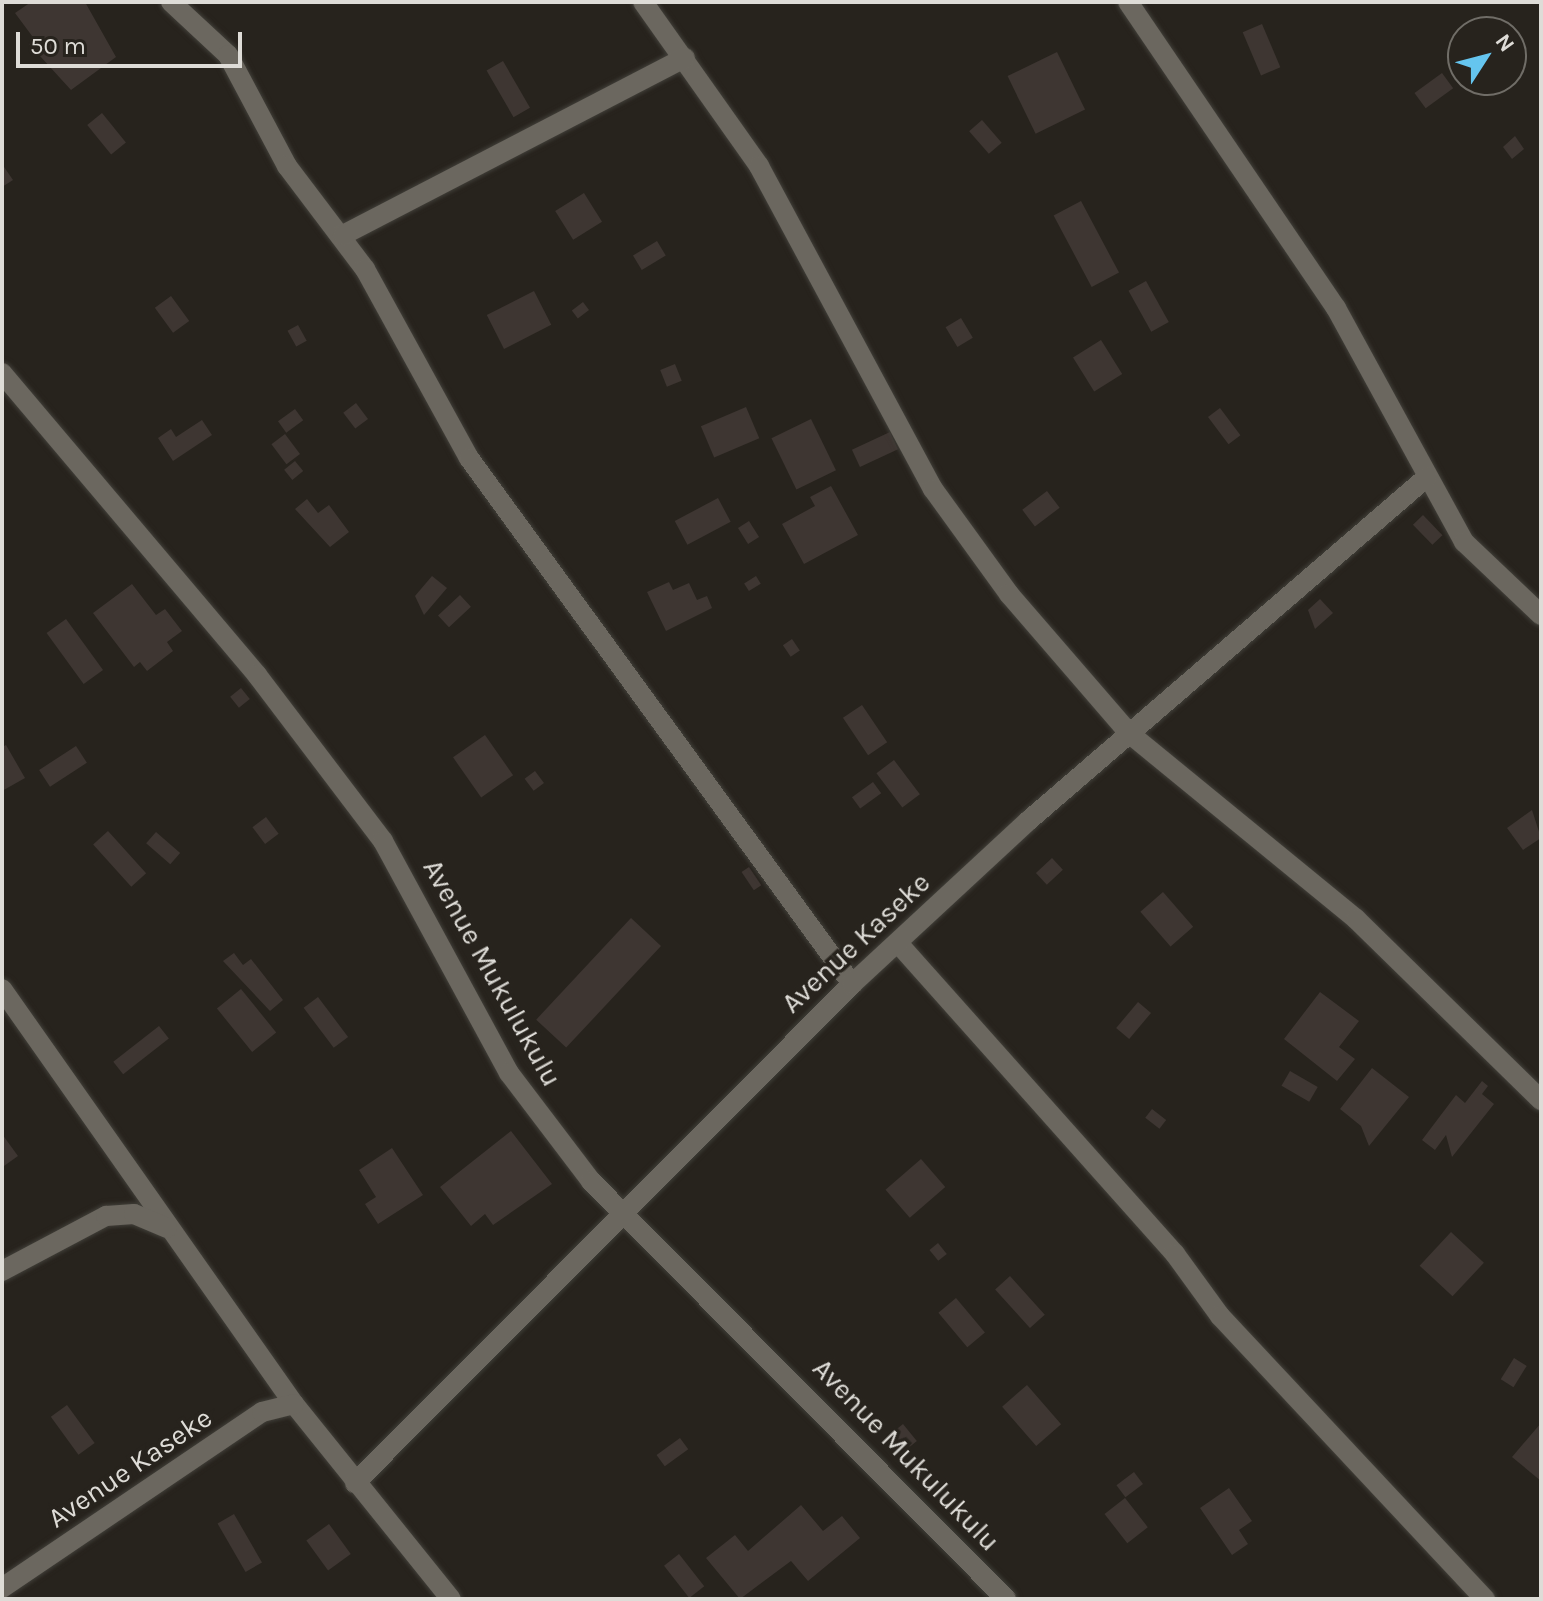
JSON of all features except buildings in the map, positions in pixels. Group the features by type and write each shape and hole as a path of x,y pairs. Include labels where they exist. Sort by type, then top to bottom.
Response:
{"street":[{"path":"171,2 228,55 273,145 343,235 469,458 852,984"},
{"path":"643,2 759,166 963,536 1129,733 1356,919 1541,1100"},
{"path":"1128,2 1336,308 1400,415 1427,477 1464,542 1541,615"},
{"path":"343,235 685,58"},
{"name":"Avenue Mukulukulu","path":"2,373 257,675 383,841 509,1073 620,1212 1006,1599"},
{"name":"Avenue Kaseke","path":"355,1483 620,1212 852,984 1129,733 1427,477"},
{"path":"898,943 1175,1254 1220,1316 1485,1599"},
{"path":"2,989 294,1404 451,1599"},
{"path":"2,1271 106,1216 134,1214 171,1229"},
{"name":"Avenue Kaseke","path":"2,1588 262,1412 294,1404"}]}
